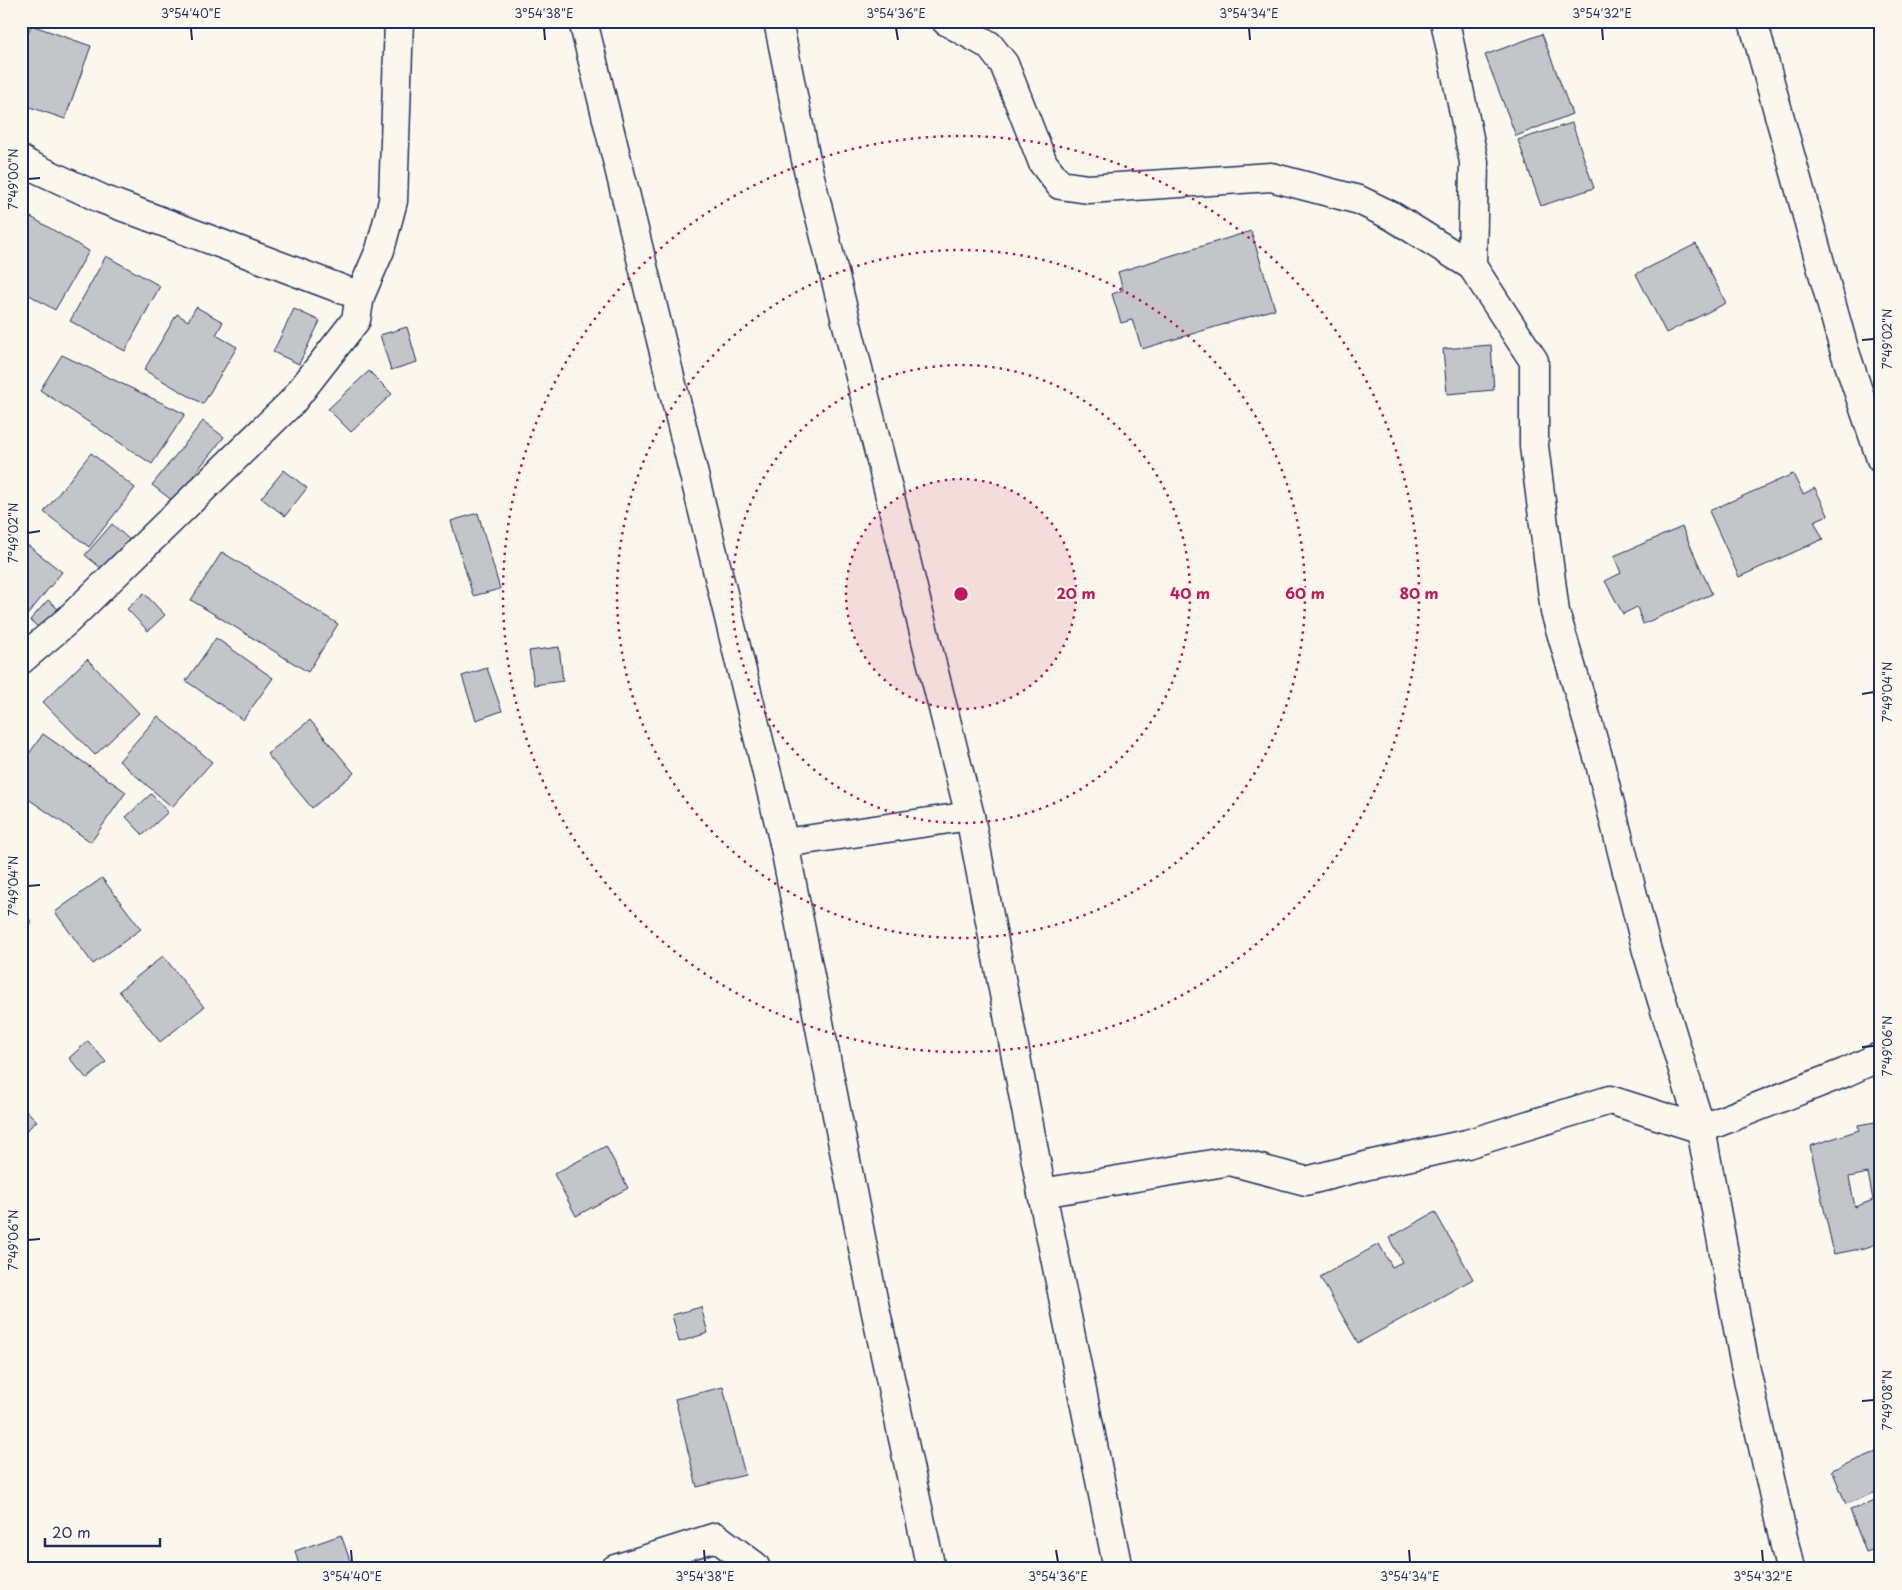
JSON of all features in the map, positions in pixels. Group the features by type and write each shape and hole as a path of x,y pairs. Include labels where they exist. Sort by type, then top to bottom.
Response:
{"main road":[{"path":"21,660 67,621 292,402 356,320 360,296 380,250 393,201 399,21"},
{"path":"583,21 784,843 870,1284 931,1569"},
{"path":"778,21 807,166 970,816 1042,1193 1118,1569"},
{"path":"946,21 989,45 1004,64 1043,163 1060,185 1088,189 1271,177 1359,200 1392,216 1472,266 1534,361 1534,446 1555,612 1599,760 1647,951 1701,1129 1744,1361 1790,1569"},
{"path":"1445,21 1474,162 1472,266"},
{"path":"1753,21 1844,349 1881,459"},
{"path":"21,160 102,199 360,296"},
{"path":"784,843 970,816"},
{"path":"1042,1193 1230,1161 1306,1181 1373,1164 1467,1144 1610,1100 1701,1129 1844,1073 1881,1056"},
{"path":"615,1569 716,1537 755,1566 756,1569"}],"building":[{"path":"31,25 91,46 65,119 21,104 21,52"},
{"path":"1542,34 1572,114 1516,136 1485,55"},
{"path":"1572,123 1594,188 1541,206 1518,140"},
{"path":"31,217 89,251 55,310 21,290 21,234"},
{"path":"1251,231 1275,309 1142,349 1132,320 1121,323 1112,294 1123,290 1118,272"},
{"path":"1696,244 1726,303 1666,333 1636,274"},
{"path":"106,256 160,286 125,351 70,321"},
{"path":"196,307 223,322 216,335 237,347 203,404 144,370 177,314 188,321"},
{"path":"294,309 320,321 299,364 273,352"},
{"path":"407,327 417,362 391,370 380,335"},
{"path":"1491,345 1494,390 1447,394 1443,349"},
{"path":"62,355 185,414 152,464 40,390"},
{"path":"369,371 392,394 351,432 328,409"},
{"path":"203,421 224,437 173,501 152,485"},
{"path":"91,453 135,488 89,547 44,512"},
{"path":"284,470 307,488 285,516 261,498"},
{"path":"1793,474 1803,494 1815,488 1828,515 1814,521 1823,539 1739,577 1709,511"},
{"path":"478,513 500,589 473,596 451,521"},
{"path":"112,524 133,543 107,573 85,555"},
{"path":"1682,527 1712,594 1643,624 1637,607 1623,614 1605,581 1621,573 1614,556"},
{"path":"21,540 62,572 24,619 21,616"},
{"path":"222,552 338,624 308,672 191,600"},
{"path":"144,593 165,615 148,631 127,609"},
{"path":"48,600 63,613 45,633 30,620"},
{"path":"216,638 273,678 243,720 186,681"},
{"path":"559,647 563,681 534,685 529,651"},
{"path":"87,659 139,713 95,755 43,702"},
{"path":"487,668 502,711 476,720 462,676"},
{"path":"158,716 212,762 172,807 119,761"},
{"path":"310,720 354,773 312,808 267,754"},
{"path":"43,734 126,792 91,842 21,794 21,765"},
{"path":"151,794 168,812 143,835 126,817"},
{"path":"102,878 141,929 93,964 55,912"},
{"path":"21,912 32,922 21,934"},
{"path":"163,956 204,1007 160,1042 119,991"},
{"path":"88,1041 106,1062 87,1079 69,1058"},
{"path":"21,1105 37,1121 21,1135"},
{"path":"1881,1121 1881,1242 1865,1248 1834,1254 1810,1146 1859,1130 1858,1125","holes":["1868,1173 1873,1200 1855,1207 1849,1177"]},
{"path":"606,1146 628,1188 576,1216 554,1174"},
{"path":"1435,1212 1473,1279 1358,1343 1320,1277 1379,1244 1392,1267 1402,1262 1389,1238"},
{"path":"701,1307 708,1333 679,1342 672,1315"},
{"path":"723,1387 745,1475 697,1487 675,1399"},
{"path":"1881,1450 1881,1490 1846,1504 1832,1470"},
{"path":"1881,1499 1881,1547 1866,1552 1850,1510"},
{"path":"341,1535 353,1569 300,1569 295,1551"}]}
